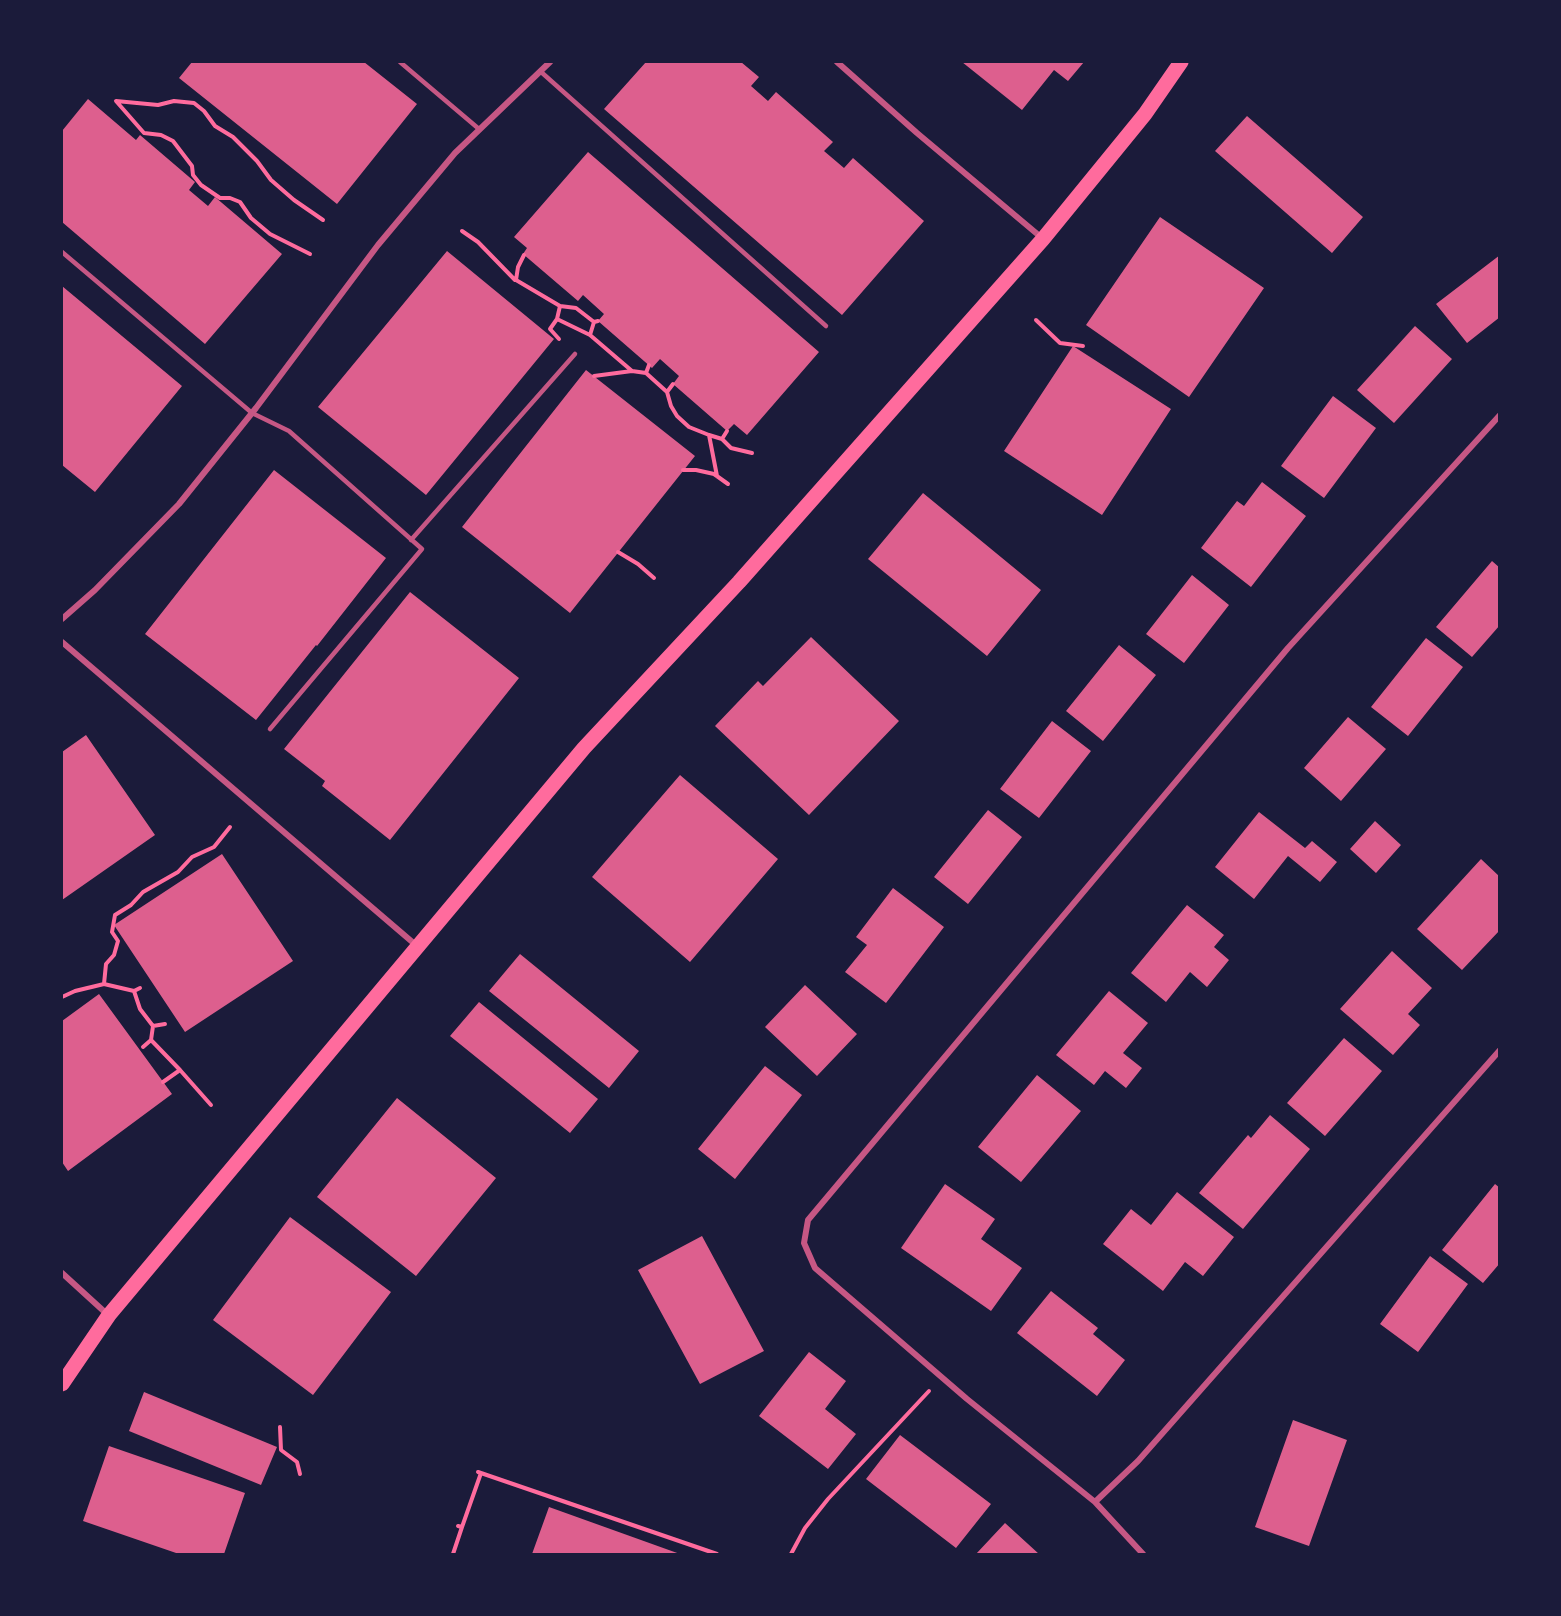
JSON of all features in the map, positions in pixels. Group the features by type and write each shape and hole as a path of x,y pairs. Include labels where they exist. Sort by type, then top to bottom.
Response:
{"main road":[{"path":"62,1384 109,1316 584,748 739,582 1042,239 1145,114 1181,62"}],"street":[{"path":"62,619 95,590 179,504 252,413 378,245 455,153 550,62"},
{"path":"837,62 1042,239"},
{"path":"1143,1554 1095,1502 942,1377 815,1268 804,1243 808,1220 1288,648 1500,415"},
{"path":"62,642 418,947"},
{"path":"1095,1502 1138,1461 1500,1050"},
{"path":"62,1273 109,1316"}],"lane":[{"path":"400,62 479,129"},
{"path":"540,71 826,326"},
{"path":"62,252 252,413 289,431 422,549 270,729"},
{"path":"411,540 575,354"}],"path":[{"path":"310,254 270,234 251,218 240,202 230,198 220,198 201,185 193,175 192,166 173,141 161,135 144,133 116,101 158,105 174,101 194,103 204,111 214,126 233,137 257,161 271,180 294,200 323,220"},
{"path":"462,231 478,242 516,280 560,306 576,308 596,321 590,335"},
{"path":"516,280 518,267 524,255"},
{"path":"559,339 550,329 557,319 560,306"},
{"path":"557,319 590,335 632,371"},
{"path":"1036,320 1060,343 1083,346"},
{"path":"646,373 649,365"},
{"path":"594,376 632,371 646,373 667,392 677,416 689,427 722,439 731,448 752,453"},
{"path":"667,392 673,384"},
{"path":"722,439 727,431"},
{"path":"709,435 717,476"},
{"path":"683,470 714,474 728,484"},
{"path":"618,552 639,564 654,578"},
{"path":"104,984 106,964 114,955 118,941 112,932 115,915 131,905 143,892 178,872 192,857 214,847 230,827"},
{"path":"62,997 75,991 104,984 134,991 140,987"},
{"path":"134,991 140,1009 153,1026 151,1040 143,1047"},
{"path":"153,1026 165,1024"},
{"path":"151,1040 211,1105"},
{"path":"164,1082 180,1070"},
{"path":"791,1554 805,1528 828,1499 942,1377"},
{"path":"280,1427 281,1450 297,1462 300,1474"},
{"path":"453,1554 479,1473 717,1554"}],"building":[{"path":"192,62 364,62 417,104 337,204 179,78"},
{"path":"646,62 741,62 759,77 751,86 768,101 776,92 833,142 824,151 844,168 853,158 924,221 842,315 604,109"},
{"path":"962,62 1084,62 1068,81 1054,70 1022,110"},
{"path":"88,99 136,140 140,135 195,182 189,190 208,206 215,197 282,254 205,344 62,222 62,131"},
{"path":"1247,116 1363,217 1332,253 1215,151"},
{"path":"588,152 819,352 747,435 734,424 727,431 673,384 679,376 660,359 652,368 598,321 604,314 583,295 578,301 523,254 527,248 514,237"},
{"path":"1160,217 1264,288 1189,397 1086,325"},
{"path":"447,251 554,339 426,495 318,407"},
{"path":"1500,255 1500,317 1467,343 1436,304"},
{"path":"62,286 182,386 95,492 62,465"},
{"path":"1415,326 1452,359 1394,423 1357,390"},
{"path":"1073,346 1171,409 1102,515 1004,451"},
{"path":"586,370 695,456 570,613 462,527"},
{"path":"1333,396 1376,428 1324,498 1281,466"},
{"path":"274,470 386,558 256,720 145,634"},
{"path":"1262,482 1306,516 1251,587 1201,548 1237,501 1244,506"},
{"path":"923,493 1041,590 987,656 868,559"},
{"path":"1492,561 1500,568 1500,625 1472,657 1436,627"},
{"path":"1192,575 1229,605 1184,663 1146,634"},
{"path":"410,592 519,678 390,840 322,786 325,781 284,749"},
{"path":"811,637 899,721 809,815 715,726 758,681 763,686"},
{"path":"1426,638 1463,667 1408,736 1371,707"},
{"path":"1119,645 1156,675 1103,741 1066,711"},
{"path":"1348,717 1386,749 1341,801 1304,768"},
{"path":"1052,721 1091,751 1039,818 1000,789"},
{"path":"86,735 155,835 62,900 62,752"},
{"path":"680,775 778,859 690,962 592,877"},
{"path":"988,810 1022,837 968,904 934,877"},
{"path":"1259,812 1305,848 1312,841 1337,862 1320,882 1288,856 1254,899 1215,867"},
{"path":"1375,821 1401,845 1376,873 1350,849"},
{"path":"222,854 293,961 185,1032 114,925"},
{"path":"1481,859 1500,877 1500,930 1462,970 1417,929"},
{"path":"893,888 944,927 886,1003 845,972 867,945 856,937"},
{"path":"1187,905 1224,935 1214,947 1229,960 1207,987 1190,972 1166,1002 1131,973"},
{"path":"1392,951 1432,988 1408,1014 1420,1025 1393,1055 1340,1009"},
{"path":"520,954 639,1051 609,1088 489,991"},
{"path":"805,985 857,1034 817,1076 765,1027"},
{"path":"1109,991 1148,1023 1123,1053 1142,1068 1126,1088 1105,1071 1094,1085 1056,1055"},
{"path":"99,994 172,1094 68,1171 62,1162 62,1021"},
{"path":"479,1002 598,1099 570,1133 450,1036"},
{"path":"1344,1038 1382,1071 1325,1136 1287,1103"},
{"path":"765,1066 802,1095 735,1179 698,1149"},
{"path":"1037,1075 1081,1111 1021,1182 978,1147"},
{"path":"397,1098 496,1178 416,1276 317,1197"},
{"path":"1270,1115 1310,1149 1243,1229 1199,1193 1248,1135 1251,1138"},
{"path":"945,1184 995,1219 981,1239 1022,1268 991,1311 901,1248"},
{"path":"1495,1184 1500,1188 1500,1263 1483,1283 1442,1250"},
{"path":"1177,1192 1234,1237 1203,1276 1185,1262 1163,1291 1103,1244 1131,1209 1151,1225"},
{"path":"290,1217 391,1292 313,1395 213,1320"},
{"path":"702,1236 764,1351 700,1384 638,1270"},
{"path":"1430,1256 1468,1284 1418,1352 1380,1324"},
{"path":"1051,1291 1098,1328 1093,1334 1125,1360 1097,1396 1017,1333"},
{"path":"809,1352 846,1381 825,1409 856,1434 828,1469 759,1416"},
{"path":"144,1392 277,1447 261,1485 129,1431"},
{"path":"1293,1420 1347,1440 1309,1546 1255,1527"},
{"path":"900,1435 991,1504 956,1548 866,1479"},
{"path":"109,1446 245,1493 224,1554 179,1554 83,1521"},
{"path":"549,1507 680,1554 532,1554"},
{"path":"1005,1523 1039,1554 976,1554"}]}
